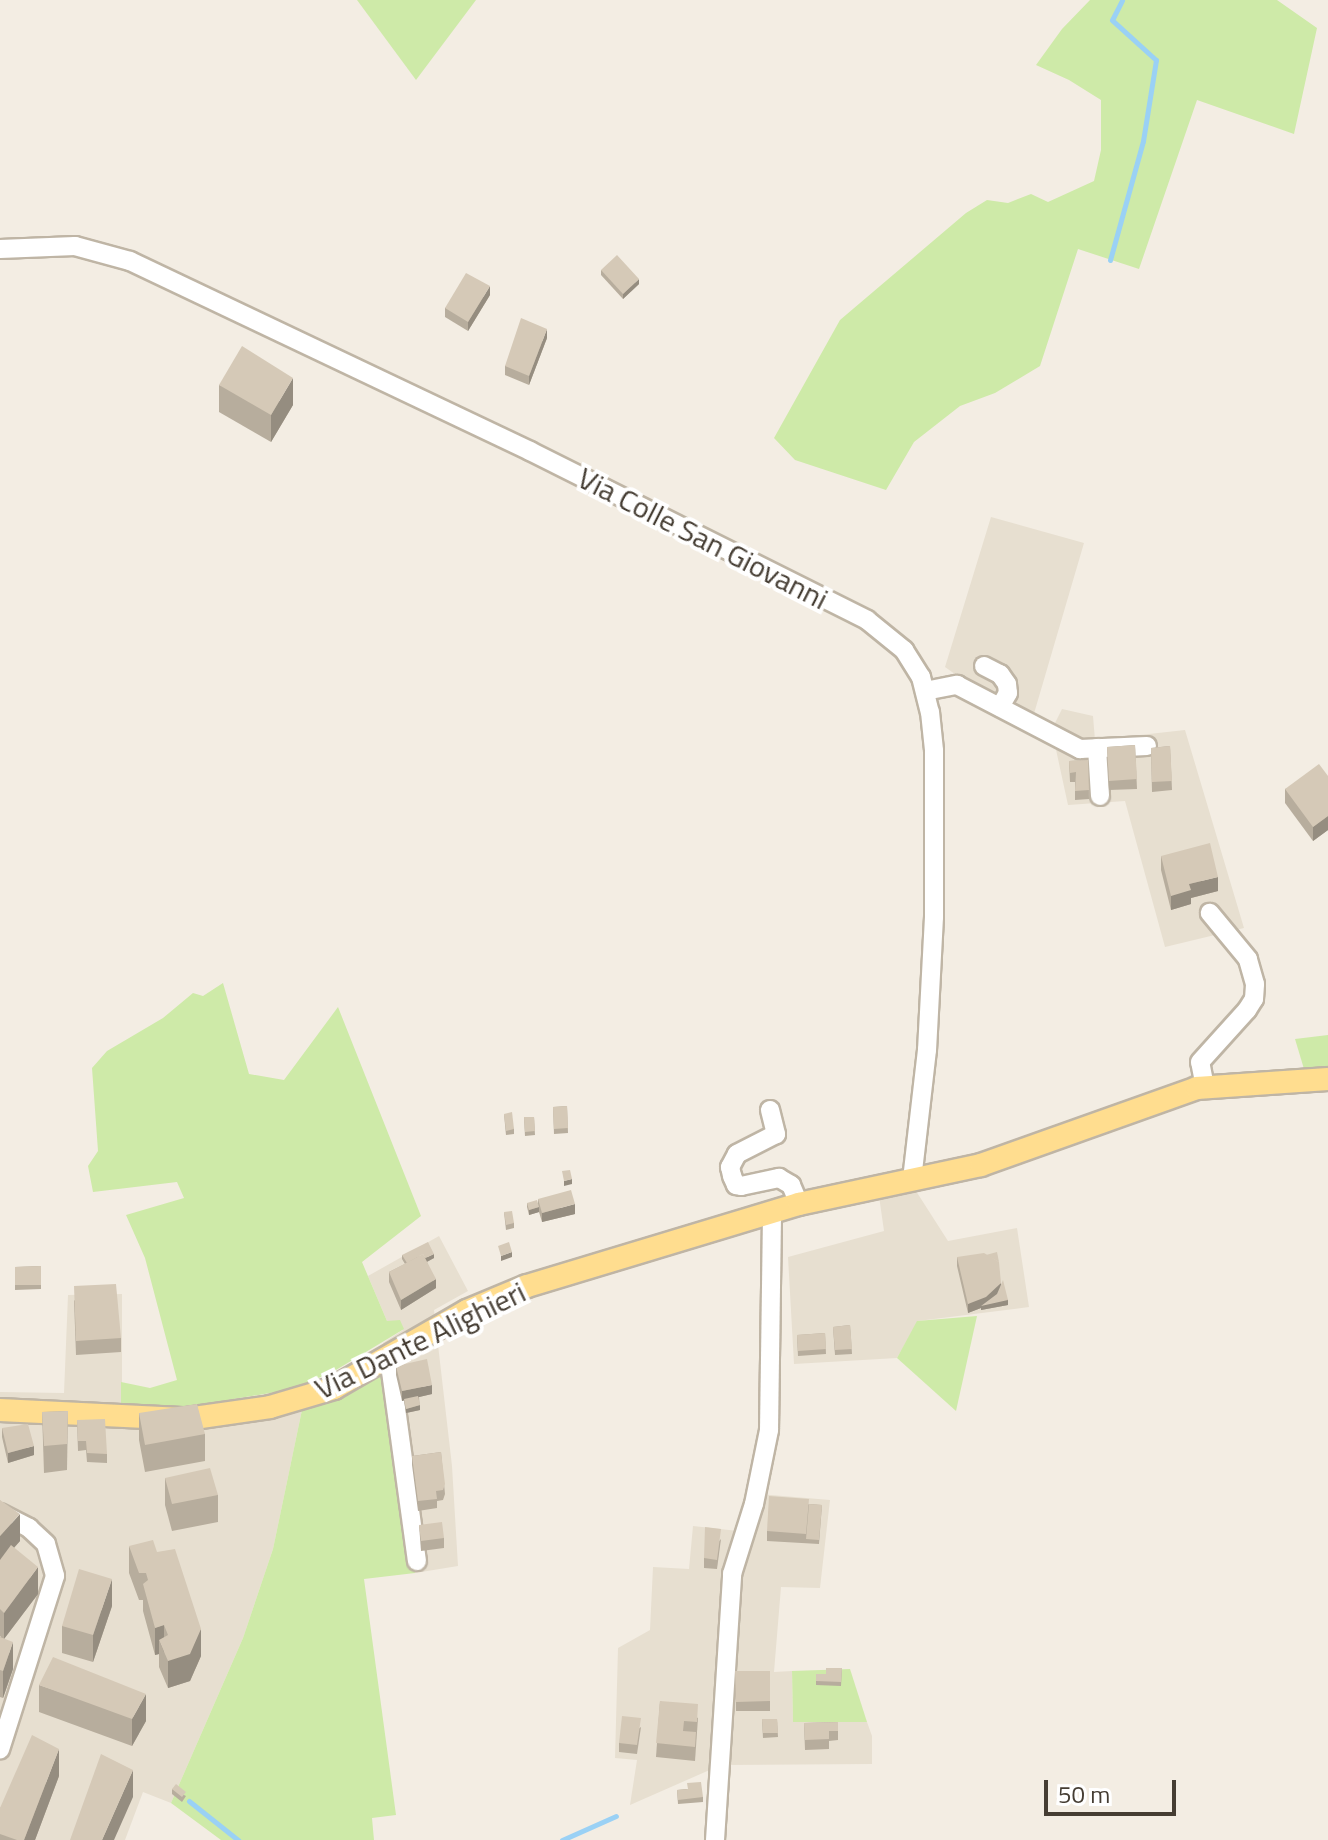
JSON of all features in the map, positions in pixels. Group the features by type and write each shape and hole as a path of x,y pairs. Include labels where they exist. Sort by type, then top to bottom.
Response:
{"main road":[{"name":"Via Dante Alighieri","path":"0,1410 187,1419 256,1409 334,1388 467,1311 527,1286 799,1204 981,1165 1205,1087 1328,1079"}],"street":[{"name":"Via Colle San Giovanni","path":"0,249 75,246 130,261 530,451 867,620 904,650 921,677 934,751 934,917 927,1050 912,1180"},
{"path":"984,666 1000,674 1007,684 1006,700 1000,707"},
{"path":"925,691 957,685 1080,749 1147,746"},
{"path":"1097,748 1100,796"},
{"path":"1205,1087 1200,1062 1247,1010 1254,999 1255,984 1248,959 1210,913"},
{"path":"770,1110 776,1134 737,1154 730,1167 732,1176 736,1185 741,1186 779,1178 786,1181 799,1204"},
{"path":"715,1840 732,1574 754,1504 769,1430 772,1213"},
{"path":"389,1357 417,1561"},
{"path":"0,1513 29,1528 46,1544 55,1576 0,1749"}],"shaded area":[{"path":"991,517 1084,543 1033,717 1053,727 1062,709 1093,716 1095,740 1185,730 1244,928 1165,947 1125,801 1068,805 1055,745 945,667"},
{"path":"916,1191 948,1241 1017,1228 1029,1307 918,1321 897,1358 794,1364 788,1257 884,1231 879,1196"},
{"path":"439,1236 468,1291 434,1310 452,1466 458,1566 415,1573 396,1459 383,1343 403,1330 387,1321 368,1276"},
{"path":"122,1294 122,1403 222,1403 288,1390 303,1405 273,1549 243,1638 171,1803 143,1792 125,1840 0,1840 0,1392 64,1393 68,1295"},
{"path":"748,1493 830,1500 820,1588 781,1587 774,1672 792,1671 793,1722 867,1722 872,1736 872,1764 721,1765 630,1805 637,1760 615,1758 618,1648 650,1630 653,1567 689,1569 693,1526 738,1531"}],"green space":[{"path":"357,0 476,0 416,80"},
{"path":"1090,0 1277,0 1317,28 1294,134 1197,100 1139,269 1078,249 1040,366 995,393 960,406 914,442 886,490 795,460 774,438 840,320 966,213 987,200 1008,203 1031,194 1048,202 1094,181 1101,150 1101,100 1069,80 1036,65 1062,29"},
{"path":"223,983 249,1074 284,1080 338,1007 421,1216 362,1262 387,1321 400,1320 404,1329 331,1373 288,1390 174,1409 121,1403 121,1382 150,1388 177,1380 145,1258 126,1215 184,1198 177,1182 93,1192 88,1166 98,1151 92,1068 107,1051 163,1018 193,993 203,996"},
{"path":"1328,1035 1328,1083 1304,1069 1295,1039"},
{"path":"977,1316 956,1411 897,1358 917,1321"},
{"path":"385,1364 415,1573 364,1579 396,1815 372,1818 374,1840 221,1840 171,1803 243,1638 273,1549 303,1405"},
{"path":"850,1669 867,1722 793,1722 792,1671"}],"building":[{"path":"617,255 639,279 623,294 601,270"},
{"path":"466,273 490,286 468,322 445,308"},
{"path":"521,318 547,329 529,376 505,366"},
{"path":"242,346 293,378 271,415 219,385"},
{"path":"1135,745 1137,779 1109,781 1107,747"},
{"path":"1170,746 1172,781 1152,782 1151,748"},
{"path":"1088,760 1089,790 1075,791 1076,772 1070,773 1069,761"},
{"path":"1319,764 1328,776 1328,816 1313,827 1285,789"},
{"path":"1210,843 1218,877 1189,884 1191,890 1171,896 1161,856"},
{"path":"567,1106 568,1128 554,1129 553,1107"},
{"path":"512,1112 514,1129 506,1131 504,1114"},
{"path":"524,1117 534,1117 535,1131 525,1132"},
{"path":"570,1170 572,1179 564,1181 562,1171"},
{"path":"571,1190 575,1204 542,1213 538,1199"},
{"path":"537,1200 539,1207 529,1210 527,1203"},
{"path":"512,1211 514,1223 506,1225 504,1212"},
{"path":"428,1242 434,1254 425,1258 423,1254 407,1263 402,1255"},
{"path":"509,1242 512,1252 501,1256 498,1246"},
{"path":"997,1252 999,1262 986,1255"},
{"path":"984,1253 999,1262 1001,1283 986,1297 968,1304 957,1257"},
{"path":"423,1254 436,1279 401,1300 389,1272"},
{"path":"41,1266 41,1285 15,1285 15,1267"},
{"path":"1003,1280 1008,1300 981,1306 997,1294"},
{"path":"116,1284 121,1338 76,1341 74,1286"},
{"path":"850,1325 852,1349 835,1350 833,1327"},
{"path":"825,1333 826,1349 798,1351 797,1335"},
{"path":"427,1359 432,1385 402,1391 396,1366"},
{"path":"418,1396 420,1405 406,1409 404,1399"},
{"path":"197,1404 205,1434 145,1445 139,1413"},
{"path":"68,1411 67,1444 44,1446 42,1412"},
{"path":"105,1419 107,1454 87,1453 86,1441 78,1441 77,1420"},
{"path":"28,1424 34,1446 8,1453 2,1428"},
{"path":"441,1452 443,1490 436,1491 437,1499 418,1501 412,1456"},
{"path":"210,1468 218,1495 172,1504 165,1478"},
{"path":"769,1496 809,1499 806,1534 767,1531"},
{"path":"0,1500 20,1514 0,1536"},
{"path":"809,1504 822,1505 819,1540 806,1539"},
{"path":"442,1522 444,1538 421,1541 419,1525"},
{"path":"705,1527 721,1529 717,1560 704,1558"},
{"path":"153,1540 157,1552 175,1549 201,1629 190,1654 168,1661 159,1640 168,1635 164,1625 155,1628 143,1584 148,1580 146,1573 139,1573 129,1546"},
{"path":"11,1545 38,1567 4,1613 0,1609 0,1560"},
{"path":"79,1569 112,1579 93,1635 62,1626"},
{"path":"0,1637 13,1642 3,1671 0,1670"},
{"path":"53,1657 146,1694 132,1719 39,1685"},
{"path":"826,1668 842,1668 841,1682 816,1681 816,1674 826,1674"},
{"path":"735,1671 770,1671 770,1701 736,1702"},
{"path":"660,1701 698,1704 697,1722 684,1721 683,1731 696,1732 695,1747 656,1743"},
{"path":"622,1716 641,1718 637,1745 619,1743"},
{"path":"762,1719 777,1719 778,1733 763,1733"},
{"path":"838,1722 838,1731 829,1731 829,1739 805,1740 804,1723"},
{"path":"32,1735 59,1749 24,1840 17,1840 0,1834 0,1808"},
{"path":"101,1754 133,1770 102,1840 70,1840"},
{"path":"701,1782 703,1797 678,1800 677,1790 688,1789 687,1783"},
{"path":"176,1784 186,1792 182,1797 172,1789"}],"waterway":[{"path":"1110,260 1143,141 1156,60 1112,20 1122,0"},
{"path":"189,1801 238,1840"},
{"path":"562,1840 616,1816"}]}
